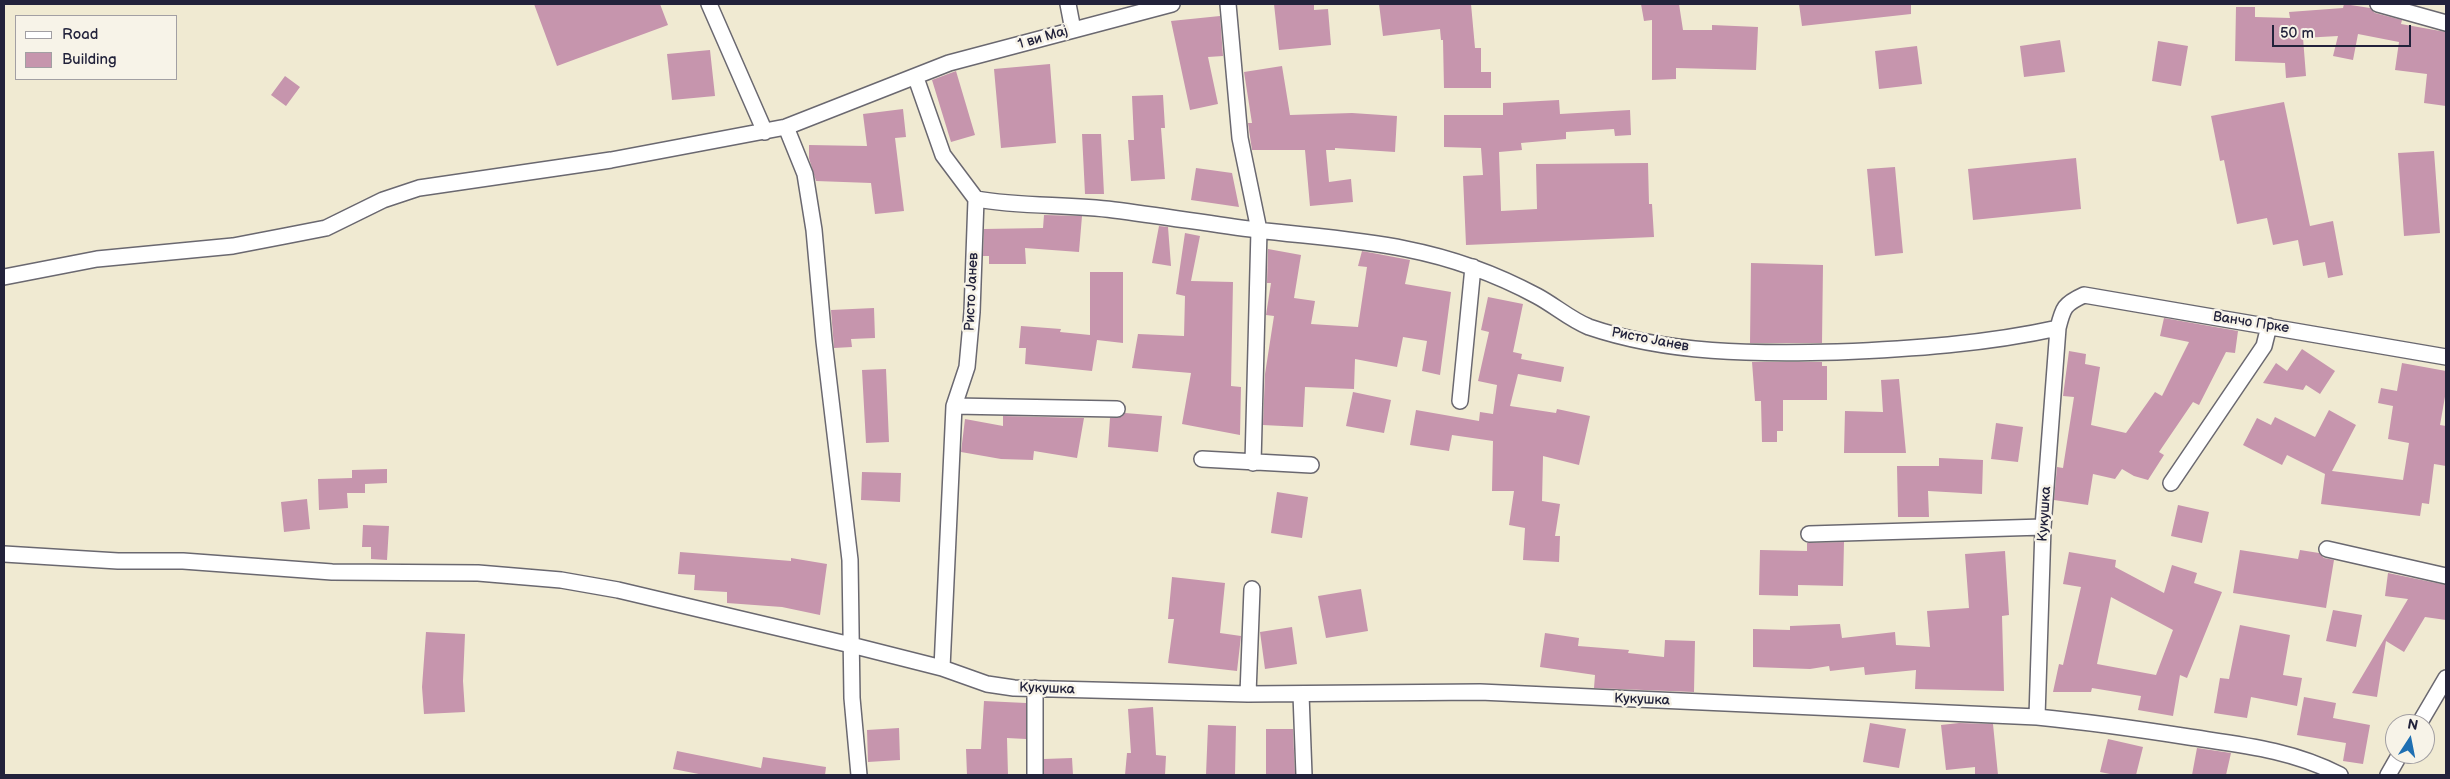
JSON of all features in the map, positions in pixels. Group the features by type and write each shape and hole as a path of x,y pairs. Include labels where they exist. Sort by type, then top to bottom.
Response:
{"street":[{"path":"709,4 765,132"},
{"path":"1068,4 1073,30"},
{"name":"1 ви Мај","path":"4,277 97,259 233,246 326,228 383,200 419,188 611,160 765,132 786,127 802,119 916,78 949,63 1172,4"},
{"path":"1228,4 1240,138 1259,230 1253,462"},
{"path":"2378,4 2446,23"},
{"path":"916,78 943,155 976,199"},
{"path":"786,127 805,174 814,230 824,341 850,560 852,698 859,775"},
{"name":"Ристо Јанев","path":"942,668 954,406 968,358 972,312 976,199 1003,204 1113,210 1259,230 1358,240 1424,252 1473,267 1520,287 1557,306 1586,326 1621,336 1681,347 1736,352 1879,350 2014,338 2058,328"},
{"path":"1460,401 1473,267"},
{"name":"Ванчо Прке","path":"2062,312 2068,302 2084,296 2269,326 2446,358"},
{"name":"Кукушка","path":"2037,717 2043,527 2058,328 2062,312"},
{"path":"2171,483 2264,346 2269,326"},
{"path":"954,406 1117,409"},
{"path":"1202,459 1311,465"},
{"path":"1809,534 2043,527"},
{"path":"2327,549 2446,576"},
{"name":"Кукушка","path":"4,554 118,561 183,560 332,572 478,573 553,580 618,590 851,645 942,668 986,684 1035,688 1248,694 1480,692 2037,717 2105,724 2265,748 2307,759 2340,775"},
{"path":"1248,694 1252,589"},
{"path":"2425,714 2446,678"},
{"path":"1034,775 1035,688"},
{"path":"1301,694 1304,775"},
{"path":"2388,775 2394,764"}],"building":[{"path":"534,4 660,4 668,25 557,66"},
{"path":"1274,4 1314,4 1314,10 1328,9 1331,45 1279,50"},
{"path":"1379,4 1471,4 1475,48 1481,48 1481,72 1491,72 1491,88 1444,88 1443,40 1441,40 1440,29 1383,36"},
{"path":"1641,4 1679,4 1683,30 1712,30 1712,25 1758,27 1756,70 1676,68 1676,79 1652,80 1652,20 1644,21"},
{"path":"1799,4 1911,4 1911,14 1802,26"},
{"path":"2344,4 2370,8 2375,13 2402,20 2401,24 2446,32 2446,106 2424,103 2427,74 2395,70 2399,42 2358,34 2353,60 2333,56 2338,36 2303,38 2306,76 2286,78 2285,63 2235,61 2236,7 2255,7 2255,17 2290,18 2289,12 2343,8"},
{"path":"1220,16 1223,56 1208,57 1218,104 1190,110 1171,21"},
{"path":"2060,40 2065,72 2024,77 2020,46"},
{"path":"2158,41 2188,46 2181,86 2152,81"},
{"path":"1917,46 1922,84 1879,89 1875,51"},
{"path":"710,50 715,96 672,100 667,54"},
{"path":"1050,64 1056,143 1001,148 994,69"},
{"path":"1282,66 1290,115 1352,113 1397,116 1395,152 1335,148 1335,150 1326,150 1329,182 1351,179 1353,202 1310,206 1305,150 1252,150 1248,123 1252,123 1244,72"},
{"path":"956,71 975,135 951,142 932,80"},
{"path":"285,76 300,87 286,106 271,95"},
{"path":"1163,95 1165,128 1161,128 1165,179 1131,181 1128,140 1134,140 1132,96"},
{"path":"1559,100 1560,114 1630,110 1631,135 1615,136 1614,129 1566,132 1566,139 1521,143 1522,150 1499,152 1501,211 1537,209 1536,164 1648,163 1649,204 1652,204 1654,237 1466,245 1463,176 1483,175 1481,148 1444,147 1444,115 1503,115 1503,103"},
{"path":"2284,102 2310,226 2333,221 2343,275 2328,278 2325,262 2303,266 2298,240 2273,245 2267,218 2237,224 2224,160 2220,161 2211,116"},
{"path":"903,109 906,137 895,138 904,211 875,214 871,183 816,181 809,158 809,145 867,146 863,114"},
{"path":"1082,134 1101,134 1104,194 1085,194"},
{"path":"2434,151 2440,233 2404,236 2398,153"},
{"path":"2076,158 2081,209 1973,220 1968,169"},
{"path":"1895,167 1903,253 1875,256 1867,169"},
{"path":"1196,168 1232,173 1239,207 1191,200"},
{"path":"1044,215 1082,216 1079,252 1025,248 1026,264 989,264 989,256 983,256 984,229 1043,228"},
{"path":"1159,226 1168,227 1171,266 1152,263"},
{"path":"1185,233 1200,236 1191,281 1233,282 1231,386 1241,387 1240,435 1182,424 1191,373 1132,368 1138,334 1184,336 1185,296 1176,294"},
{"path":"1268,249 1301,255 1294,298 1315,301 1311,324 1358,327 1367,267 1358,266 1362,251 1410,260 1405,284 1451,292 1440,375 1422,371 1427,341 1403,337 1397,367 1355,359 1354,389 1305,387 1303,427 1263,425 1265,374 1274,316 1266,315 1271,283 1267,283"},
{"path":"1751,263 1823,265 1822,343 1750,343"},
{"path":"1090,272 1123,272 1123,343 1097,340 1092,371 1025,364 1026,348 1019,348 1021,326 1061,329 1060,332 1090,335"},
{"path":"1488,297 1523,304 1513,352 1522,354 1521,359 1564,367 1561,382 1518,374 1510,406 1556,413 1557,409 1590,416 1579,465 1543,456 1542,501 1560,504 1555,536 1560,536 1559,562 1523,560 1525,528 1509,525 1514,491 1492,491 1493,441 1452,435 1449,451 1410,445 1416,410 1479,421 1480,412 1493,414 1497,385 1478,381 1489,332 1481,330"},
{"path":"874,308 875,338 851,339 852,347 834,348 831,310"},
{"path":"2164,318 2238,331 2235,353 2226,352 2199,405 2193,402 2159,452 2164,455 2148,480 2134,476 2122,469 2115,479 2093,474 2088,505 2054,500 2057,467 2063,468 2074,397 2063,396 2069,351 2086,354 2085,364 2100,367 2091,425 2126,433 2155,392 2162,396 2189,342 2160,336"},
{"path":"2302,349 2335,371 2320,394 2306,385 2303,390 2263,383 2276,363 2287,371"},
{"path":"1752,362 1822,362 1822,366 1827,366 1827,400 1783,400 1783,431 1777,431 1777,442 1762,442 1761,401 1755,401"},
{"path":"2402,363 2446,371 2446,391 2440,425 2446,426 2446,466 2434,464 2429,504 2422,503 2420,516 2321,504 2325,474 2287,455 2282,465 2243,445 2257,418 2271,425 2275,417 2315,437 2329,410 2356,425 2332,471 2403,480 2409,443 2388,439 2393,406 2378,403 2381,388 2397,391"},
{"path":"886,369 889,442 866,443 862,370"},
{"path":"1899,379 1906,453 1844,453 1845,411 1883,412 1881,380"},
{"path":"1353,392 1391,400 1384,433 1346,426"},
{"path":"1125,413 1162,416 1158,452 1108,447 1110,418 1121,417"},
{"path":"1003,416 1084,418 1077,458 1034,451 1033,460 1001,459 961,452 965,419 1003,426"},
{"path":"1996,423 2023,427 2018,462 1991,459"},
{"path":"1939,458 1983,460 1982,494 1928,491 1929,517 1898,517 1897,466 1939,466"},
{"path":"387,469 387,483 365,484 365,493 347,493 348,508 319,510 318,479 352,478 352,470"},
{"path":"862,472 901,473 900,502 861,500"},
{"path":"1277,492 1308,497 1302,538 1271,533"},
{"path":"307,499 310,529 284,532 281,502"},
{"path":"2178,505 2209,512 2202,543 2171,536"},
{"path":"363,525 389,526 387,560 371,559 371,547 362,547"},
{"path":"1844,542 1843,586 1798,585 1798,596 1759,595 1760,550 1807,551 1807,543"},
{"path":"2240,550 2298,559 2300,550 2319,553 2324,558 2334,560 2326,608 2233,593"},
{"path":"2005,551 2009,615 2002,616 2004,691 1915,689 1916,670 1865,675 1864,667 1830,671 1829,666 1810,669 1753,667 1753,629 1790,630 1790,626 1840,624 1842,638 1895,632 1896,645 1930,647 1927,611 1969,608 1965,554"},
{"path":"680,552 791,561 791,558 827,564 820,615 782,607 727,603 727,592 694,590 695,575 678,574"},
{"path":"2069,552 2116,560 2115,567 2164,593 2172,565 2197,573 2194,583 2222,592 2187,678 2180,675 2173,716 2138,710 2141,696 2092,688 2091,692 2053,692 2059,664 2063,665 2081,587 2063,584","holes":["2111,597 2173,630 2156,675 2097,664"]},
{"path":"2388,573 2446,585 2446,620 2425,617 2404,652 2386,641 2377,697 2352,693 2408,599 2385,596"},
{"path":"1172,577 1225,583 1220,633 1241,636 1237,671 1168,663 1174,619 1168,619"},
{"path":"1361,589 1368,631 1326,638 1318,596"},
{"path":"2333,610 2362,615 2356,647 2326,641"},
{"path":"2240,625 2290,635 2283,675 2302,678 2297,706 2251,697 2247,718 2214,713 2220,678 2229,679"},
{"path":"1292,627 1297,664 1265,669 1260,632"},
{"path":"426,632 465,634 463,681 465,712 424,714 422,687"},
{"path":"1545,633 1579,638 1578,646 1629,650 1628,653 1664,657 1665,640 1695,641 1694,692 1594,688 1595,675 1540,667"},
{"path":"2304,697 2336,703 2333,718 2370,725 2363,764 2343,761 2346,743 2297,735"},
{"path":"984,701 1026,703 1026,739 1007,738 1008,775 967,775 966,749 981,749"},
{"path":"1153,707 1156,755 1166,756 1165,775 1125,775 1127,753 1131,753 1128,709"},
{"path":"1870,723 1906,729 1899,768 1863,762"},
{"path":"1959,723 1993,724 1998,775 1975,775 1975,767 1946,770 1941,725"},
{"path":"1208,725 1236,726 1235,775 1206,775"},
{"path":"899,728 900,760 868,762 867,730"},
{"path":"1266,729 1293,729 1295,775 1266,775"},
{"path":"2108,739 2143,747 2136,775 2115,775 2100,772"},
{"path":"2197,748 2231,753 2226,775 2192,775"},
{"path":"677,751 761,768 763,757 826,767 825,775 704,775 673,769"},
{"path":"1072,758 1073,775 1044,775 1044,759"}]}
